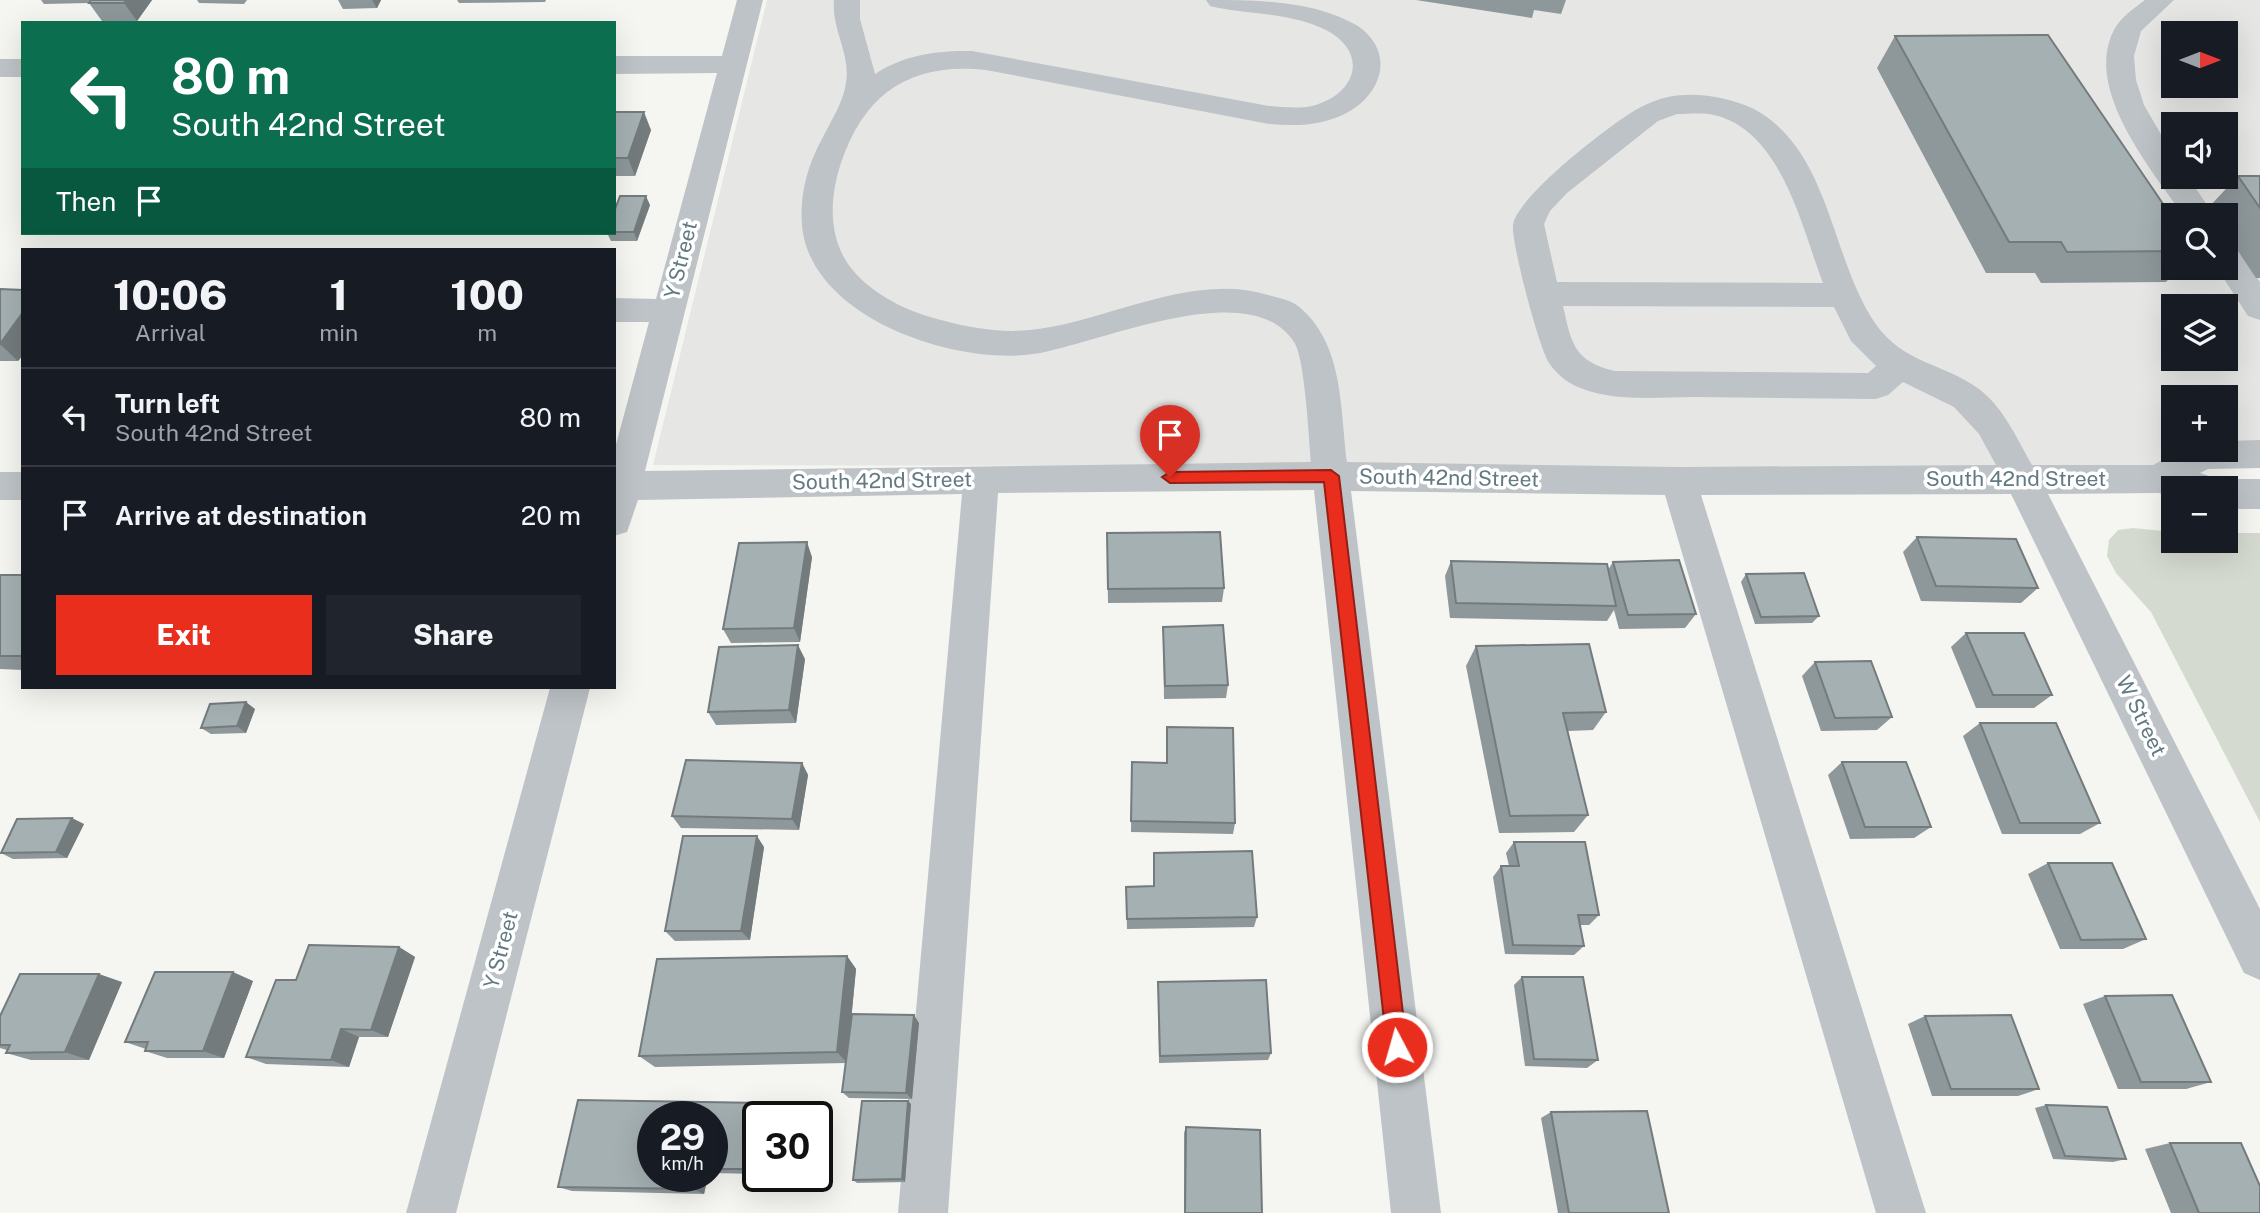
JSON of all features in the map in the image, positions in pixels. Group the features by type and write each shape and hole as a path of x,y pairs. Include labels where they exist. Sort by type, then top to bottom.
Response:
{"street":[{"name":"Y Street","path":"616,507 619,486 750,0"},
{"path":"847,0 845,12 848,30 861,72 853,104 831,148 820,180 816,213 821,243 832,264 856,293 883,313 927,329 968,339 1004,343 1053,339 1202,301 1234,299 1266,305 1289,315 1308,335 1319,374 1416,1213"},
{"path":"846,119 863,96 885,78 913,66 944,60 1013,67 1269,115 1297,117 1319,114 1339,106 1354,95 1366,79 1369,65 1363,49 1352,34 1333,23 1311,15 1219,0"},
{"path":"2161,0 2127,30 2118,62 2134,120 2191,203"},
{"path":"616,65 734,64"},
{"path":"0,68 21,68"},
{"name":"W Street","path":"1894,363 1891,373 1876,386 1615,384 1581,376 1567,365 1556,347 1528,224 1537,206 1556,186 1648,115 1673,105 1710,105 1742,115 1762,129 1781,148 1797,175 1844,295 1863,332 1894,363 1966,398 1991,424 2048,527 2260,957"},
{"path":"2238,275 2260,308"},
{"path":"1544,294 1844,295"},
{"path":"616,310 668,311"},
{"name":"South 42nd Street","path":"2158,479 2203,454 2260,454"},
{"name":"South 42nd Street","path":"619,486 1331,476 1679,481 2161,480"},
{"path":"923,1213 981,479"},
{"path":"1679,481 1901,1213"},
{"path":"0,486 21,486"},
{"path":"2238,494 2260,494"},
{"name":"Y Street","path":"431,1213 570,689"}],"shaded area":[{"path":"767,0 2260,0 2260,468 653,465"},
{"path":"2133,528 2161,531 2161,553 2238,553 2238,533 2260,533 2260,822 2151,612 2116,573 2107,556 2109,540 2118,530"}],"building":[{"path":"91,0 126,0 124,3 89,3"},
{"path":"2048,35 2162,203 2161,251 2067,252 2061,242 2009,242 1895,36"},
{"path":"616,112 644,112 628,158 616,158"},
{"path":"2238,176 2260,176 2260,208"},
{"path":"620,196 646,196 634,232 616,232 616,207"},
{"path":"0,289 21,290 21,315 0,344"},
{"path":"1220,532 1224,588 1108,589 1107,533"},
{"path":"1917,537 2016,539 2038,588 1936,586"},
{"path":"807,542 794,628 723,629 739,543"},
{"path":"1679,560 1696,614 1628,615 1613,562"},
{"path":"1451,561 1607,564 1616,606 1456,603"},
{"path":"1804,573 1819,616 1761,617 1746,574"},
{"path":"0,575 21,575 21,656 0,656"},
{"path":"1223,625 1228,685 1165,686 1163,627"},
{"path":"1966,633 2024,633 2052,695 1993,695"},
{"path":"1589,644 1606,712 1563,713 1588,815 1510,816 1476,646"},
{"path":"798,645 789,710 708,712 719,647"},
{"path":"1871,661 1892,717 1835,718 1815,662"},
{"path":"246,702 237,726 201,728 210,704"},
{"path":"1980,723 2056,723 2100,823 2020,823"},
{"path":"1167,727 1233,728 1235,823 1131,821 1132,762 1167,763"},
{"path":"686,760 802,763 792,819 672,816"},
{"path":"1842,762 1906,762 1931,827 1865,827"},
{"path":"72,818 56,852 1,853 17,819"},
{"path":"683,836 757,836 741,931 665,931"},
{"path":"1514,842 1585,842 1599,915 1578,915 1584,946 1513,945 1501,866 1519,866"},
{"path":"1252,851 1257,917 1127,919 1126,887 1154,886 1154,853"},
{"path":"2048,863 2112,863 2146,939 2081,940"},
{"path":"309,945 399,947 371,1030 341,1029 331,1060 246,1057 276,980 296,980"},
{"path":"847,956 837,1052 639,1056 657,959"},
{"path":"155,972 233,972 203,1051 145,1051 148,1042 125,1042"},
{"path":"20,974 99,974 65,1052 6,1053 10,1045 0,1045 0,1016"},
{"path":"1522,977 1583,977 1598,1060 1534,1059"},
{"path":"1266,980 1271,1053 1160,1056 1158,982"},
{"path":"2172,995 2211,1082 2141,1082 2105,996"},
{"path":"852,1014 914,1015 906,1093 842,1092"},
{"path":"2011,1015 2039,1089 1951,1089 1925,1016"},
{"path":"578,1100 642,1101 637,1101 637,1188 558,1187"},
{"path":"862,1101 908,1101 902,1179 853,1180"},
{"path":"728,1102 742,1103 742,1169 728,1169"},
{"path":"2046,1105 2107,1107 2126,1159 2065,1156"},
{"path":"1647,1111 1669,1213 1569,1213 1551,1112"},
{"path":"1186,1127 1260,1130 1262,1213 1185,1213"},
{"path":"2170,1143 2241,1143 2260,1186 2260,1213 2199,1213"}],"route":[{"path":"1170,477 1331,476 1397,1047"}]}
